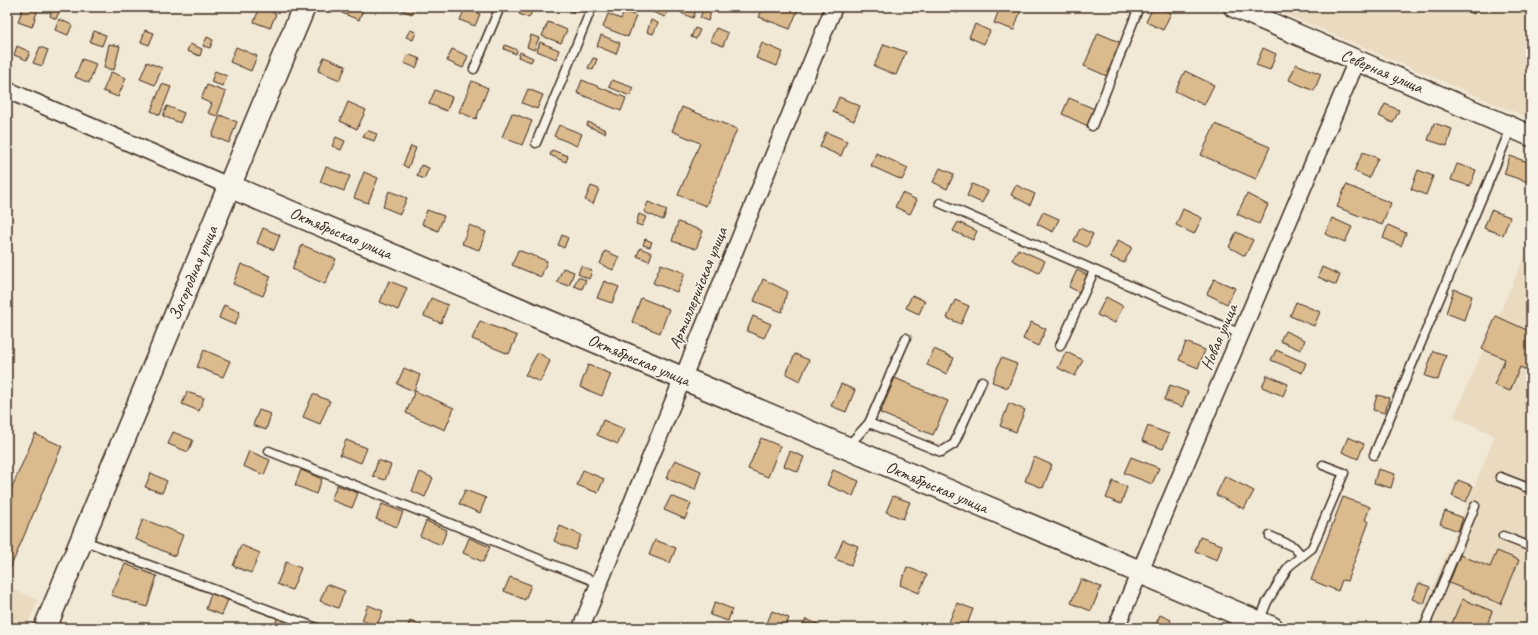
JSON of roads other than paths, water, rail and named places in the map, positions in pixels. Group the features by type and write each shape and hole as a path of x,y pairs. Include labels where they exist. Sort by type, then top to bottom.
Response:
{"main road":[{"name":"Загородная улица","path":"45,628 304,7"},
{"name":"Октябрьская улица","path":"229,186 1265,625"}],"street":[{"name":"Артиллерийская улица","path":"581,628 834,7"},
{"name":"Северная улица","path":"1243,9 1531,136"},
{"name":"Новая улица","path":"1116,628 1357,60"},
{"name":"Октябрьская улица","path":"7,90 229,186"}],"lane":[{"path":"474,69 500,7"},
{"path":"536,143 592,7"},
{"path":"1092,126 1139,7"},
{"path":"1374,455 1511,127"},
{"path":"940,203 1241,334"},
{"path":"1060,346 1094,271"},
{"path":"846,448 869,423 906,338"},
{"path":"869,423 941,452 954,444 982,381"},
{"path":"269,451 600,584"},
{"path":"1265,625 1267,602 1289,566 1312,548 1344,473 1323,465"},
{"path":"1500,477 1531,489"},
{"path":"1424,628 1475,506"},
{"path":"1270,536 1294,547 1302,556"},
{"path":"1503,536 1531,547"},
{"path":"81,540 318,628"}]}
